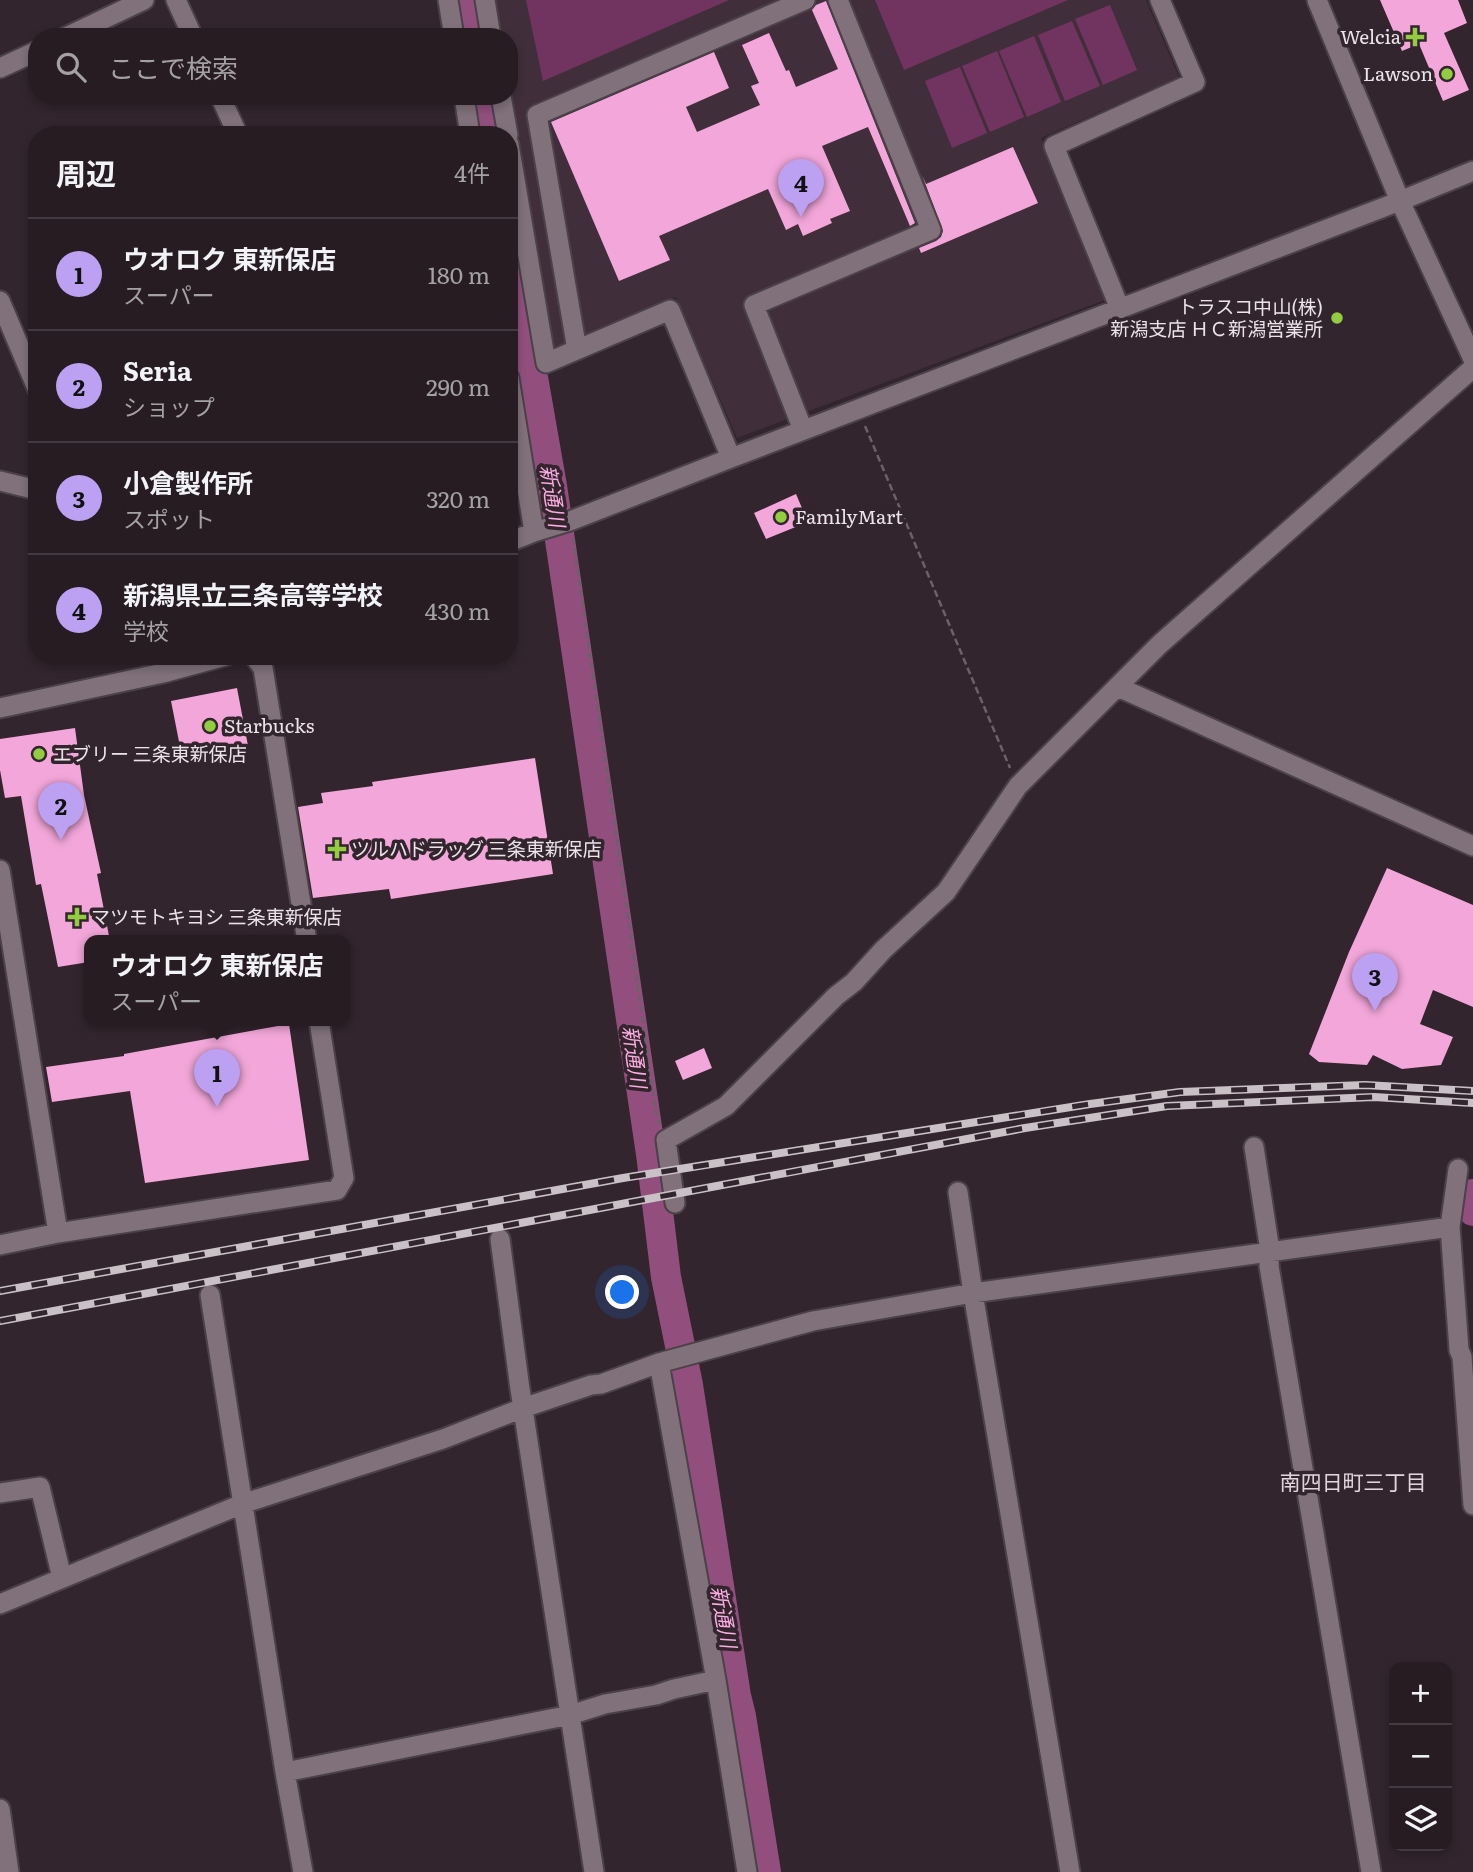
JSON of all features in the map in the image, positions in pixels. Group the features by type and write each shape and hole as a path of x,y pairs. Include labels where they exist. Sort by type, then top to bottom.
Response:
{"street":[{"path":"85,28 144,0"},
{"path":"176,0 189,28"},
{"path":"448,0 453,28"},
{"path":"485,0 490,28"},
{"path":"577,350 537,115 805,0"},
{"path":"803,430 754,305 931,230 838,0"},
{"path":"1120,309 1055,146 1195,82 1160,0"},
{"path":"1317,0 1399,201 1473,359"},
{"path":"0,68 28,55"},
{"path":"224,105 234,126"},
{"path":"465,105 469,126"},
{"path":"503,105 506,126"},
{"path":"518,539 568,522 1473,171"},
{"path":"518,197 546,363 670,310 731,458"},
{"path":"0,301 28,367"},
{"path":"675,1203 666,1140 726,1106 836,996 854,982 883,950 946,892 1018,786 1160,644 1473,368"},
{"path":"518,422 540,530"},
{"path":"0,481 28,488"},
{"path":"0,708 192,665"},
{"path":"261,665 305,935"},
{"path":"1118,687 1473,846"},
{"path":"0,870 58,1233"},
{"path":"0,1245 58,1233 337,1190 344,1178 320,1026"},
{"path":"1254,1147 1270,1251 1269,1266 1371,1872"},
{"path":"1458,1169 1450,1227 1473,1505"},
{"path":"958,1192 1070,1872"},
{"path":"0,1604 242,1504 443,1439 523,1408 659,1363 813,1321 973,1293 1450,1227"},
{"path":"500,1239 594,1872"},
{"path":"210,1295 303,1872"},
{"path":"659,1363 716,1680 747,1872"},
{"path":"0,1493 40,1487 62,1578"},
{"path":"285,1772 570,1715 605,1704 716,1680"},
{"path":"0,1809 9,1872"}],"path":[{"path":"858,410 1018,786"},
{"path":"568,522 656,1112 666,1140"}],"shaded area":[{"path":"493,0 1146,0 1179,77 1041,138 1107,299 737,438 676,297 559,349 550,346 518,151 518,126 514,126 510,105 518,105 518,28 498,28"},
{"path":"526,0 729,0 543,81"},
{"path":"875,0 1068,0 904,70"},
{"path":"1110,5 1137,70 1103,85 1075,19"},
{"path":"1072,21 1100,86 1065,101 1038,35"},
{"path":"1034,36 1061,102 1027,117 999,51"},
{"path":"997,51 1024,117 990,132 962,66"},
{"path":"960,67 987,133 952,148 925,81"}],"building":[{"name":"Welcia","path":"1380,0 1458,0 1467,23 1444,33 1469,90 1443,101 1419,44 1402,51"},
{"path":"826,1 915,223 910,226 868,127 822,146 850,211 830,219 832,223 803,236 798,224 786,230 768,189 659,236 670,260 619,281 551,122 714,52 729,88 686,107 697,132 760,105 751,86 759,83 742,45 769,33 796,87 838,69 812,10"},
{"path":"1013,147 1038,203 921,253 919,248 936,241 943,231 922,175 926,184"},
{"name":"FamilyMart","path":"796,494 808,522 766,539 754,513"},
{"name":"Starbucks","path":"237,688 249,751 183,762 171,701"},
{"path":"75,728 84,795 101,873 97,874 109,935 84,935 84,963 58,967 41,884 36,885 21,796 5,798 0,770 0,739"},
{"path":"535,758 553,874 391,899 389,889 313,898 298,807 323,803 321,793 373,786 372,782"},
{"path":"1387,868 1473,905 1473,1007 1433,990 1420,1024 1453,1037 1441,1065 1402,1069 1373,1055 1367,1065 1319,1062 1309,1054 1349,952"},
{"path":"289,1026 309,1160 145,1183 130,1091 52,1102 46,1067"},
{"path":"704,1048 712,1068 683,1080 675,1061"}],"waterway":[{"name":"新通川","path":"468,0 473,28"},
{"name":"新通川","path":"486,105 489,126"},
{"name":"新通川","path":"518,291 552,486 651,1154 666,1277 688,1385 766,1872"},
{"path":"1473,1194 1473,1211"}],"railway":[{"path":"0,1291 623,1178 1090,1104 1180,1092 1365,1085 1473,1091"},
{"path":"0,1321 1025,1128 1167,1106 1374,1097 1473,1103"}],"place":[{"name":"Welcia","path":"1415,37"},
{"name":"Lawson","path":"1447,74"},
{"name":"新潟県立三条高等学校","path":"801,217"},
{"name":"トラスコ中山(株) 新潟支店 ＨＣ新潟営業所","path":"1337,318"},
{"name":"FamilyMart","path":"781,517"},
{"name":"Starbucks","path":"210,726"},
{"name":"エブリー 三条東新保店","path":"39,754"},
{"name":"Seria","path":"61,840"},
{"name":"ツルハドラッグ 三条東新保店","path":"337,849"},
{"name":"マツモトキヨシ 三条東新保店","path":"77,917"},
{"name":"小倉製作所","path":"1375,1011"},
{"name":"ウオロク 東新保店","path":"217,1107"}],"district":[{"name":"南四日町三丁目","path":"1353,1483"}]}
